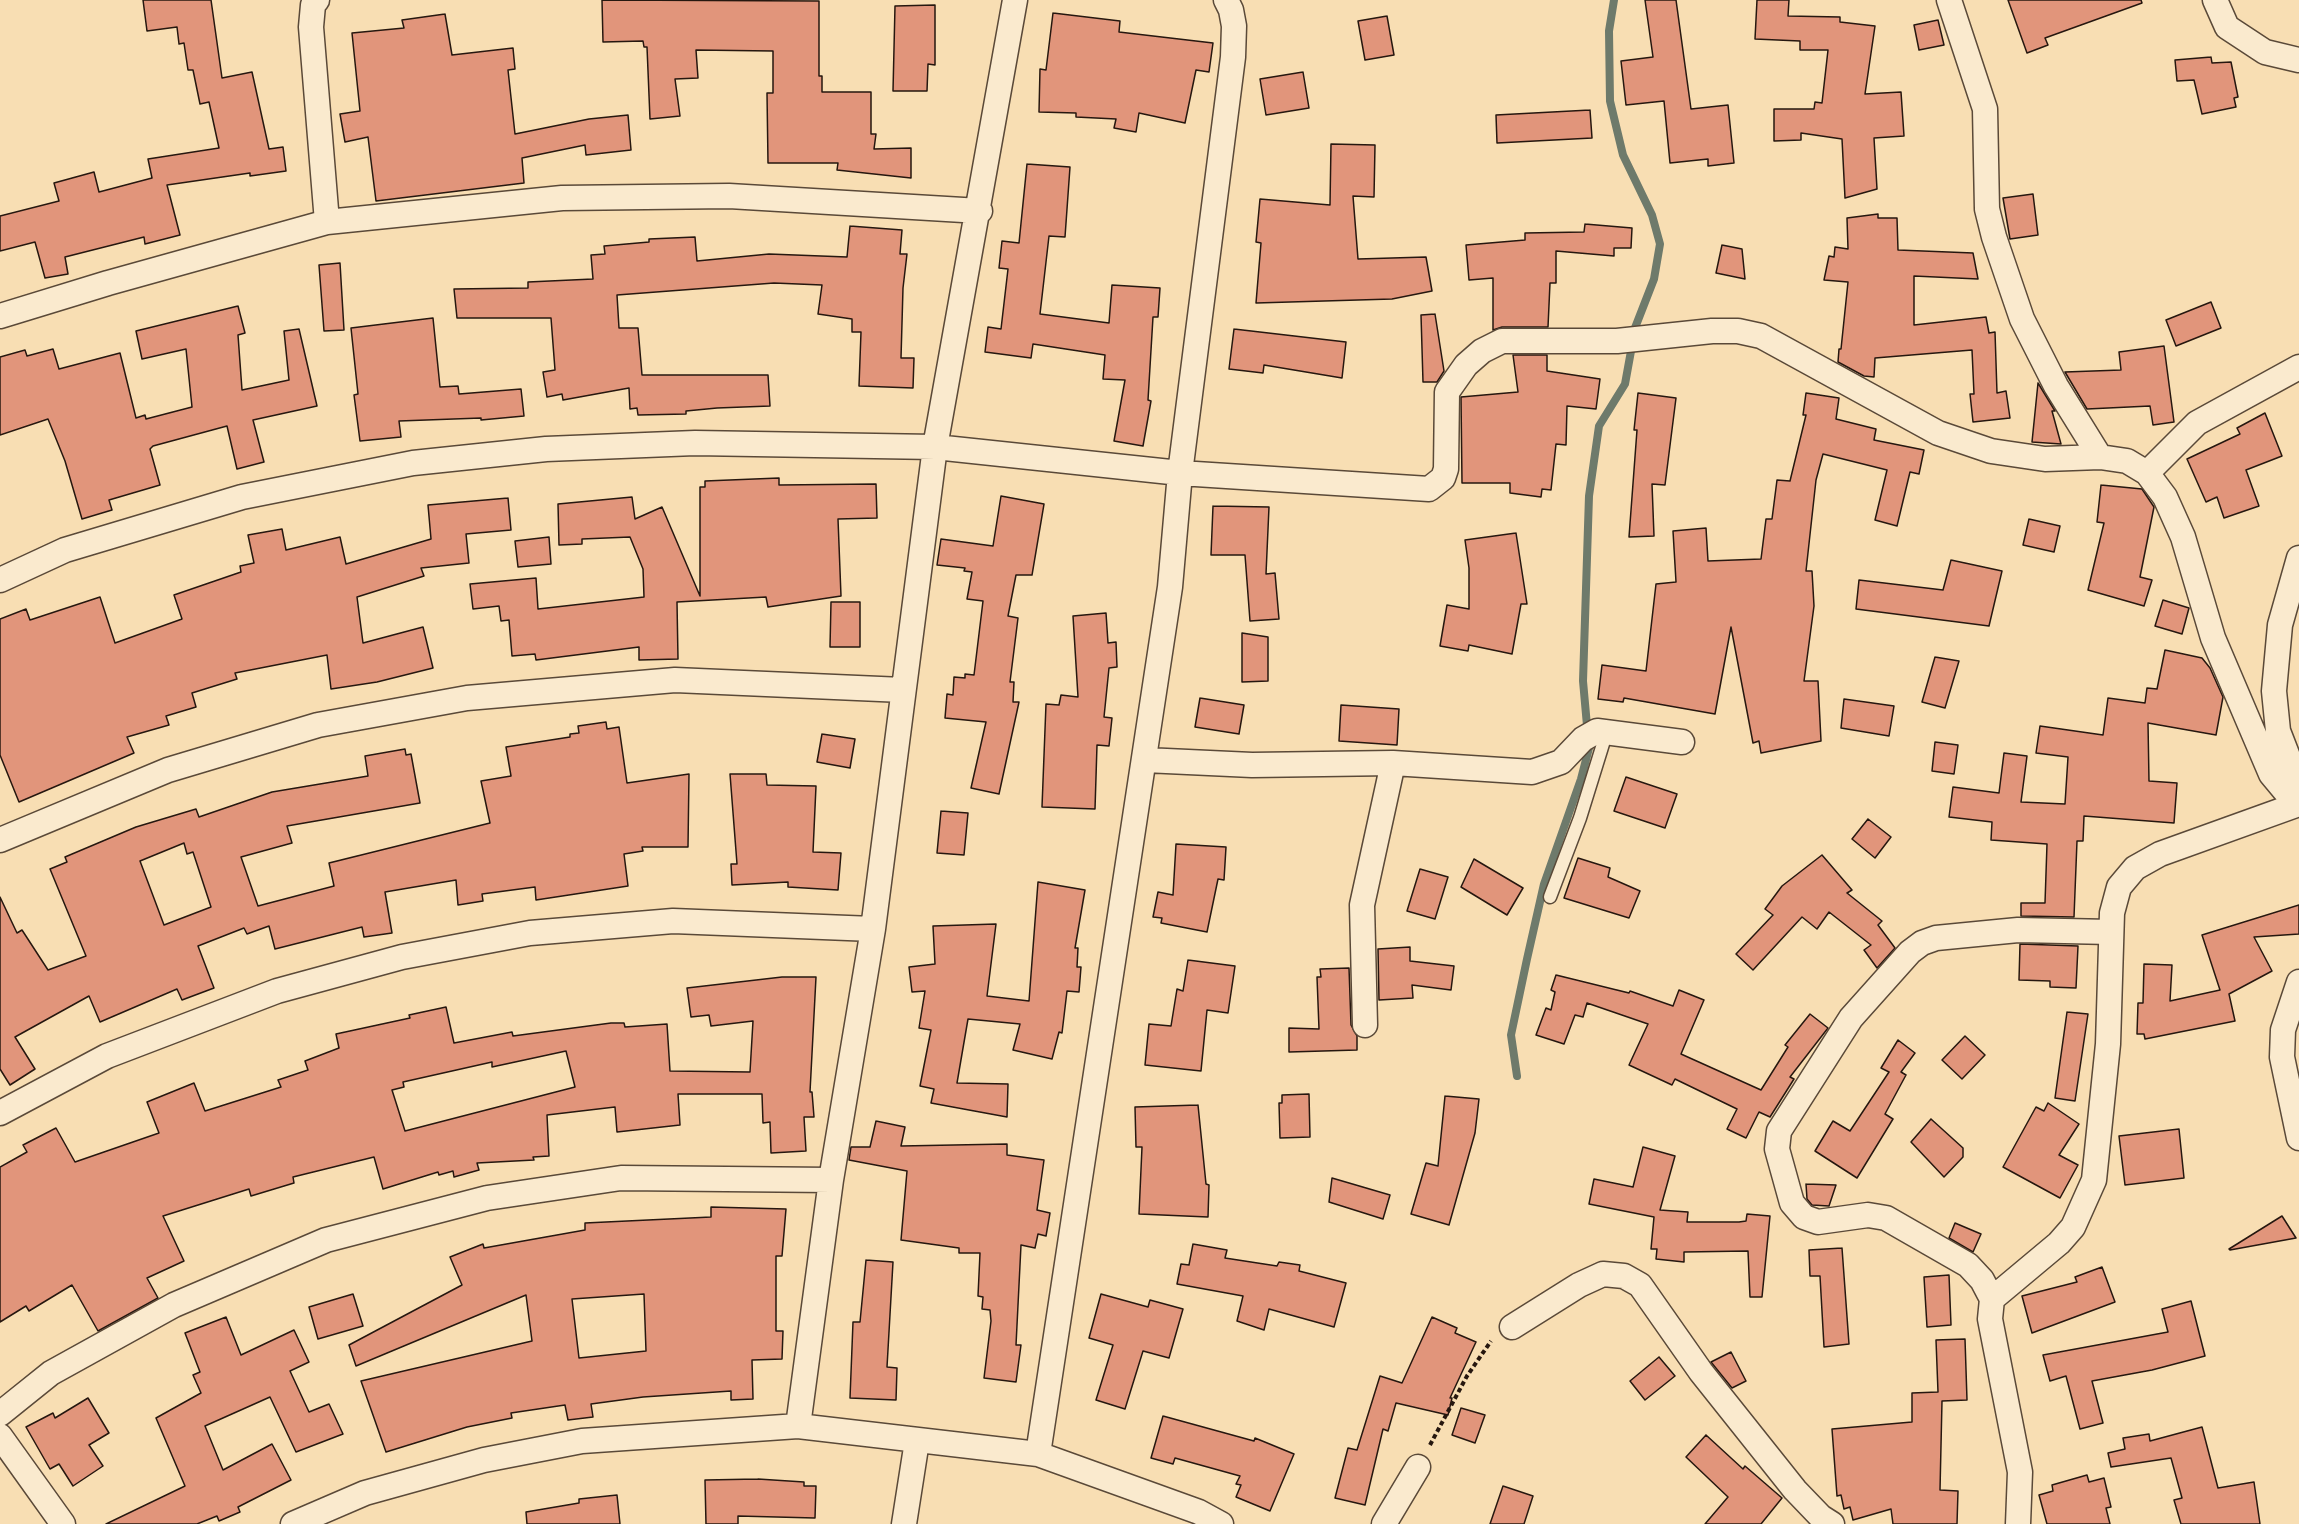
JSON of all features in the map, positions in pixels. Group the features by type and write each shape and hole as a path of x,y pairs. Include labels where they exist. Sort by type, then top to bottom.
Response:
{"street":[{"path":"798,1426 831,1180 873,929 935,447 980,211 1015,0"},
{"path":"1038,1454 1170,587 1180,473 1233,57 1234,26 1231,10 1226,0"},
{"path":"1949,0 1985,109 1987,209 1994,237 2022,319 2056,386 2100,457"},
{"path":"2214,0 2227,27 2265,52 2299,60"},
{"path":"313,2 311,27 327,222"},
{"path":"0,316 108,283 327,222 574,198 729,196 980,211"},
{"path":"0,580 65,550 242,496 413,463 546,448 695,443 935,447 1180,473 1429,489 1443,478 1446,469 1447,392 1466,365 1482,351 1503,341 1617,341 1712,331 1738,331 1761,336 1938,433 1991,451 2045,459 2100,457 2127,461 2147,473 2165,497 2183,537 2213,638 2271,774 2286,792 2299,798"},
{"path":"2147,473 2197,423 2299,367"},
{"path":"2299,558 2280,625 2274,691 2278,731 2299,784"},
{"path":"0,840 168,770 318,725 467,698 675,681 903,690"},
{"path":"1144,760 1252,765 1393,763 1532,772 1561,762 1596,734 1683,742"},
{"path":"1365,1025 1362,906 1393,763"},
{"path":"1992,1299 2059,1243 2073,1227 2094,1180 2108,1044 2112,913 2119,887 2135,868 2160,854 2299,804"},
{"path":"0,1113 107,1056 277,991 402,957 530,933 673,921 873,929"},
{"path":"2018,1524 2020,1472 1990,1320 1992,1299 1982,1280 1968,1265 1886,1218 1868,1215 1818,1222 1804,1217 1792,1203 1777,1149 1779,1131 1851,1018 1910,952 1922,943 1936,938 2018,930 2111,932"},
{"path":"2299,982 2283,1030 2283,1057 2299,1138"},
{"path":"0,1414 51,1373 174,1305 326,1240 487,1198 621,1178 831,1180"},
{"path":"1512,1327 1579,1285 1603,1274 1624,1276 1640,1286 1701,1372 1796,1490 1821,1517 1832,1524"},
{"path":"293,1524 365,1493 495,1458 582,1441 798,1426 1038,1454 1199,1512 1221,1524"},
{"path":"0,1436 63,1524"},
{"path":"904,1524 917,1441"},
{"path":"1383,1524 1418,1467"}],"lane":[{"path":"1550,897 1580,818 1596,734"}],"path":[{"path":"1418,1467 1488,1342 1512,1327"}],"building":[{"path":"143,0 211,0 222,78 252,72 269,149 283,147 286,171 250,176 250,173 167,185 180,235 145,244 144,237 65,257 68,274 45,278 35,242 0,251 0,216 59,201 54,183 94,172 99,192 152,178 148,159 219,148 209,102 200,104 193,70 188,70 184,43 179,44 177,27 147,31"},
{"path":"602,0 819,1 819,76 822,76 822,92 871,92 871,134 876,134 874,149 911,148 911,178 837,170 838,163 768,163 767,93 773,93 773,51 696,50 698,78 675,79 680,116 650,119 647,47 644,47 643,41 603,42"},
{"path":"1645,0 1676,0 1691,109 1728,105 1734,163 1708,166 1708,159 1670,163 1664,101 1626,105 1621,61 1653,57"},
{"path":"1757,0 1789,0 1788,16 1840,17 1840,22 1875,26 1865,94 1901,92 1904,136 1874,138 1877,189 1845,198 1842,139 1801,133 1801,140 1774,141 1774,109 1814,109 1815,102 1822,103 1828,50 1800,50 1800,41 1755,39"},
{"path":"2008,0 2141,0 2142,3 2045,38 2048,45 2027,53"},
{"path":"935,5 935,65 928,64 927,91 893,91 895,6"},
{"path":"1053,13 1120,21 1119,32 1213,43 1209,72 1196,70 1185,123 1139,113 1136,132 1114,128 1116,119 1076,117 1076,113 1039,112 1040,69 1046,70"},
{"path":"445,14 452,55 513,48 515,69 508,70 515,134 589,119 628,115 631,150 586,155 585,145 522,158 524,183 376,201 368,137 345,142 340,114 360,111 352,33 404,28 402,20"},
{"path":"1387,16 1394,55 1365,60 1358,21"},
{"path":"1938,20 1944,45 1919,50 1914,25"},
{"path":"2211,57 2212,63 2231,62 2238,97 2234,98 2236,107 2202,114 2194,80 2177,81 2175,60"},
{"path":"1303,72 1309,108 1266,115 1260,79"},
{"path":"1590,110 1592,138 1497,143 1496,115"},
{"path":"1331,144 1375,145 1374,197 1353,196 1358,259 1426,257 1432,291 1392,299 1256,303 1261,243 1256,242 1260,199 1330,205"},
{"path":"1027,164 1070,167 1065,237 1049,236 1040,314 1109,323 1112,285 1160,288 1158,317 1153,317 1148,400 1151,401 1143,446 1114,441 1125,380 1103,379 1105,355 1033,344 1031,358 985,352 988,327 1001,329 1008,269 999,268 1002,241 1019,243"},
{"path":"2033,194 2038,235 2010,239 2003,198"},
{"path":"1878,214 1878,218 1897,218 1898,250 1973,253 1978,279 1914,276 1914,325 1986,317 1989,333 1995,332 1997,393 2006,391 2010,418 1973,422 1970,394 1974,394 1972,350 1875,358 1874,377 1864,376 1838,362 1848,282 1824,280 1829,256 1834,257 1835,247 1848,249 1847,218"},
{"path":"1585,224 1632,228 1631,248 1614,248 1614,256 1556,251 1556,283 1550,283 1548,327 1502,327 1493,330 1493,278 1469,280 1466,245 1525,240 1525,233 1584,232"},
{"path":"850,226 902,230 900,254 907,254 903,288 901,358 914,358 913,388 859,386 861,332 852,332 852,319 818,314 822,285 774,283 617,295 619,328 638,328 642,375 768,375 770,406 717,408 686,411 686,414 638,415 637,408 630,409 629,388 563,400 562,394 547,397 543,372 555,370 551,318 457,318 454,289 528,288 528,282 593,279 591,255 605,254 604,246 649,242 649,239 695,237 697,261 769,254 847,257"},
{"path":"1722,245 1742,249 1745,279 1716,273"},
{"path":"340,263 344,330 324,331 319,265"},
{"path":"2211,302 2221,328 2176,346 2166,320"},
{"path":"238,306 245,333 238,335 242,390 289,380 284,331 299,329 317,406 253,420 264,462 237,469 227,426 153,446 150,449 160,485 109,500 112,510 82,519 65,461 48,419 0,435 0,357 25,350 27,356 53,349 59,369 120,353 136,418 145,415 146,419 192,407 186,349 142,359 136,331"},
{"path":"1435,314 1444,371 1437,382 1423,382 1421,315"},
{"path":"433,318 440,387 458,386 459,394 521,389 524,416 481,420 481,418 399,421 401,437 360,441 354,395 358,394 351,328"},
{"path":"1234,329 1346,342 1342,378 1264,365 1263,373 1229,369"},
{"path":"2164,346 2174,422 2153,425 2150,406 2087,409 2065,372 2121,370 2119,352"},
{"path":"1513,355 1547,355 1547,371 1600,379 1596,409 1567,406 1566,445 1556,444 1551,490 1542,489 1541,497 1510,493 1510,483 1462,483 1461,397 1518,392"},
{"path":"2038,383 2055,411 2052,411 2061,444 2032,442"},
{"path":"1638,393 1676,398 1665,485 1652,484 1654,536 1629,537 1637,430 1634,430"},
{"path":"1806,393 1839,398 1836,419 1876,429 1874,440 1924,450 1919,474 1910,472 1897,526 1875,520 1887,470 1823,454 1816,480 1806,571 1812,571 1814,606 1804,681 1818,681 1821,741 1761,753 1759,741 1753,743 1731,627 1715,714 1624,698 1623,702 1598,699 1602,665 1646,671 1656,584 1676,582 1673,531 1706,528 1708,561 1761,559 1766,519 1772,519 1777,480 1790,481 1806,415 1803,415"},
{"path":"2265,413 2282,456 2246,470 2259,506 2224,518 2217,497 2206,502 2187,459 2240,434 2237,428"},
{"path":"779,478 779,485 876,484 877,518 838,519 841,596 768,607 766,597 677,602 678,659 639,660 639,647 536,660 535,654 512,656 509,620 501,621 499,606 473,609 470,584 536,578 538,609 644,597 643,569 630,537 582,539 582,544 559,545 558,504 632,497 635,519 662,507 700,596 700,487 705,487 705,481"},
{"path":"2101,485 2142,489 2154,507 2140,577 2152,580 2144,606 2088,590 2104,523 2097,522"},
{"path":"1001,496 1044,504 1032,575 1016,575 1008,616 1018,618 1010,682 1014,682 1013,702 1019,702 999,794 971,788 986,722 945,718 947,694 953,695 954,677 965,678 965,674 974,675 983,601 967,599 972,572 964,571 965,568 937,565 941,539 993,546"},
{"path":"508,498 511,530 466,534 469,563 421,568 424,576 357,597 363,643 423,627 433,668 377,682 331,689 327,655 235,673 237,679 192,693 196,707 166,716 169,725 127,737 134,753 19,802 0,755 0,619 26,609 30,620 100,597 115,643 182,619 174,595 241,572 240,566 254,563 248,535 282,529 286,550 340,537 346,564 431,539 428,505"},
{"path":"1213,506 1269,507 1266,574 1275,573 1279,619 1250,621 1245,555 1211,555"},
{"path":"2029,519 2060,526 2054,552 2023,545"},
{"path":"1516,533 1527,604 1521,604 1512,654 1469,645 1468,651 1440,646 1447,605 1469,609 1469,568 1465,540"},
{"path":"549,537 551,564 518,567 515,541"},
{"path":"1951,560 2002,571 1989,626 1856,609 1859,580 1943,590"},
{"path":"2163,600 2189,608 2182,634 2155,626"},
{"path":"831,602 860,602 860,647 830,647"},
{"path":"1106,613 1108,643 1116,642 1117,667 1109,668 1104,717 1112,718 1109,746 1097,745 1095,809 1042,807 1046,704 1059,705 1061,695 1078,697 1073,616"},
{"path":"1242,633 1268,637 1268,681 1242,682"},
{"path":"2165,650 2202,658 2210,668 2223,697 2216,735 2148,723 2149,781 2177,783 2174,823 2084,816 2083,841 2077,841 2074,917 2021,916 2021,903 2045,903 2047,844 1991,840 1992,822 1949,817 1953,787 1999,793 2004,753 2027,756 2021,802 2065,804 2068,757 2036,753 2040,726 2103,735 2108,698 2145,703 2147,688 2157,689"},
{"path":"1935,657 1959,661 1945,708 1922,702"},
{"path":"1200,698 1244,705 1239,734 1195,727"},
{"path":"1844,699 1894,706 1889,736 1841,728"},
{"path":"1341,705 1399,709 1397,745 1339,741"},
{"path":"606,722 607,729 619,727 627,783 689,774 688,847 642,847 643,851 624,854 628,886 536,900 535,887 482,894 483,901 458,905 456,880 385,892 392,933 364,937 362,927 275,949 269,926 247,934 244,928 198,946 214,988 182,1000 177,989 100,1022 89,996 15,1037 35,1069 10,1085 0,1069 0,897 17,933 22,930 48,970 86,956 50,869 67,862 65,857 136,827 196,809 199,817 272,792 368,776 365,756 405,749 406,755 411,754 420,803 287,826 292,843 241,857 258,906 334,886 329,863 490,823 481,781 511,776 506,747 570,737 570,734 579,733 578,726","holes":["184,843 187,854 193,852 211,907 164,925 140,861"]},
{"path":"822,734 855,739 850,768 817,762"},
{"path":"1935,742 1958,745 1954,774 1932,771"},
{"path":"730,774 766,774 767,785 816,786 813,852 841,853 838,890 788,887 788,882 732,885 731,864 737,864"},
{"path":"1626,777 1677,794 1665,828 1614,811"},
{"path":"941,811 968,813 964,855 937,853"},
{"path":"1868,819 1891,837 1875,858 1852,839"},
{"path":"1176,844 1226,847 1224,880 1218,879 1207,932 1161,923 1162,918 1153,917 1158,892 1173,895"},
{"path":"1822,855 1852,890 1847,893 1882,921 1878,925 1895,948 1877,968 1864,950 1871,945 1829,912 1817,929 1802,917 1753,970 1736,954 1773,915 1765,909 1782,886"},
{"path":"1578,858 1610,868 1608,877 1640,891 1629,918 1564,898"},
{"path":"1474,859 1523,888 1507,915 1461,887"},
{"path":"1420,869 1448,877 1435,919 1407,911"},
{"path":"1038,882 1085,890 1075,948 1078,948 1077,967 1081,967 1079,992 1067,991 1062,1033 1059,1032 1052,1059 1013,1050 1020,1024 968,1019 957,1083 1008,1084 1007,1117 931,1103 934,1089 920,1086 931,1030 919,1028 925,991 912,992 909,967 935,964 933,926 996,924 987,996 1029,1001"},
{"path":"2299,905 2299,934 2254,937 2272,971 2229,994 2235,1021 2145,1039 2144,1034 2137,1034 2138,1003 2143,1003 2144,964 2172,965 2170,1001 2220,990 2202,935"},
{"path":"2020,944 2078,946 2076,988 2050,987 2050,981 2019,980"},
{"path":"1410,947 1410,961 1454,966 1451,990 1412,985 1413,998 1379,1000 1378,949"},
{"path":"1188,960 1235,966 1228,1013 1207,1010 1201,1071 1145,1065 1149,1024 1171,1026 1177,989 1183,991"},
{"path":"1349,968 1351,1025 1357,1036 1357,1050 1289,1052 1289,1028 1319,1029 1317,977 1321,977 1320,969"},
{"path":"1556,975 1629,993 1630,991 1673,1006 1679,990 1704,1000 1681,1054 1761,1090 1788,1047 1785,1045 1810,1014 1828,1028 1790,1077 1794,1079 1770,1117 1759,1112 1746,1138 1727,1129 1737,1109 1675,1079 1672,1085 1629,1065 1648,1024 1587,1003 1583,1017 1575,1015 1564,1044 1536,1035 1546,1008 1551,1010 1555,992 1551,990"},
{"path":"782,977 816,977 810,1092 812,1092 814,1117 804,1117 806,1151 771,1153 770,1122 763,1123 762,1094 678,1094 680,1125 617,1132 615,1107 547,1115 549,1156 533,1157 534,1160 477,1163 479,1170 454,1177 453,1171 439,1175 438,1172 383,1189 374,1157 293,1177 294,1183 251,1196 249,1189 163,1216 184,1261 147,1278 158,1298 98,1331 72,1285 29,1311 26,1306 0,1322 0,1167 27,1152 23,1145 56,1128 75,1162 159,1133 147,1102 194,1083 205,1111 281,1087 278,1080 308,1070 305,1061 339,1048 336,1034 410,1018 409,1015 446,1007 454,1043 512,1032 513,1036 611,1023 624,1023 625,1027 667,1024 670,1071 750,1072 753,1021 711,1026 709,1015 691,1017 687,988","holes":["566,1051 575,1087 405,1131 392,1090 404,1087 403,1082 492,1062 492,1067"]},
{"path":"2067,1012 2088,1014 2075,1101 2055,1098"},
{"path":"1965,1036 1985,1055 1962,1079 1942,1060"},
{"path":"1898,1040 1915,1053 1901,1072 1906,1075 1885,1114 1893,1119 1857,1178 1815,1151 1833,1121 1850,1131 1889,1072 1881,1068"},
{"path":"1309,1094 1310,1137 1280,1138 1279,1103 1282,1103 1282,1095"},
{"path":"1445,1096 1479,1099 1475,1133 1449,1225 1411,1214 1426,1163 1438,1166"},
{"path":"2048,1103 2079,1124 2059,1155 2078,1165 2060,1198 2003,1167 2036,1107 2044,1111"},
{"path":"1198,1105 1206,1184 1209,1185 1208,1217 1139,1214 1142,1147 1136,1147 1135,1107"},
{"path":"1931,1119 1963,1148 1963,1157 1944,1177 1911,1142"},
{"path":"876,1121 905,1127 901,1146 1007,1144 1007,1155 1044,1160 1037,1210 1050,1213 1046,1236 1038,1234 1035,1248 1021,1245 1016,1345 1021,1345 1016,1382 984,1378 991,1321 990,1310 982,1309 983,1297 978,1296 980,1253 959,1253 959,1248 901,1240 907,1171 849,1160 851,1147 870,1147"},
{"path":"2179,1129 2184,1178 2125,1185 2119,1136"},
{"path":"1643,1147 1675,1156 1660,1210 1688,1212 1687,1222 1739,1222 1746,1221 1747,1214 1770,1216 1762,1297 1750,1297 1748,1251 1684,1252 1684,1262 1656,1259 1657,1249 1651,1249 1654,1217 1589,1204 1594,1179 1633,1187"},
{"path":"1332,1178 1390,1195 1383,1219 1329,1202"},
{"path":"1806,1184 1836,1185 1829,1206 1812,1205 1807,1199"},
{"path":"711,1207 786,1209 782,1256 776,1256 776,1331 783,1331 782,1359 752,1360 753,1399 731,1400 731,1391 643,1397 591,1404 593,1417 568,1420 565,1405 511,1413 512,1418 467,1427 386,1452 361,1381 532,1341 526,1295 356,1366 349,1345 462,1285 450,1257 483,1244 484,1248 585,1230 585,1223 711,1217","holes":["644,1294 646,1351 579,1358 572,1299"]},
{"path":"2282,1216 2296,1238 2229,1249"},
{"path":"1955,1223 1981,1234 1973,1252 1949,1238"},
{"path":"1193,1244 1227,1250 1225,1258 1277,1266 1279,1262 1300,1265 1299,1271 1346,1283 1334,1327 1269,1309 1264,1330 1237,1321 1243,1296 1177,1284 1181,1264 1189,1265"},
{"path":"1842,1248 1849,1344 1824,1347 1820,1276 1810,1276 1809,1250"},
{"path":"866,1260 893,1262 887,1367 897,1368 896,1400 850,1398 853,1322 860,1322"},
{"path":"2102,1267 2115,1302 2032,1333 2022,1296 2077,1282 2075,1277"},
{"path":"1949,1275 1951,1325 1927,1327 1924,1277"},
{"path":"353,1294 363,1326 318,1339 309,1307"},
{"path":"1101,1294 1148,1307 1150,1300 1183,1309 1169,1358 1143,1351 1125,1409 1096,1400 1113,1345 1089,1338"},
{"path":"2191,1301 2205,1356 2152,1370 2092,1381 2103,1423 2080,1429 2066,1376 2050,1381 2043,1355 2168,1332 2162,1309"},
{"path":"226,1317 241,1355 294,1330 309,1362 290,1371 309,1412 329,1404 343,1434 296,1452 270,1397 205,1426 223,1470 272,1444 291,1480 238,1507 240,1512 219,1521 217,1516 197,1524 106,1524 185,1486 156,1418 201,1393 193,1375 200,1372 185,1333"},
{"path":"1432,1317 1457,1328 1455,1333 1476,1342 1450,1398 1452,1398 1448,1415 1396,1403 1388,1431 1383,1429 1365,1505 1335,1498 1348,1448 1357,1450 1380,1376 1402,1383"},
{"path":"1965,1339 1967,1400 1942,1401 1940,1490 1958,1491 1957,1524 1893,1524 1891,1509 1853,1520 1850,1507 1844,1509 1841,1495 1837,1496 1832,1429 1912,1422 1912,1393 1938,1392 1936,1340"},
{"path":"1731,1352 1746,1381 1732,1388 1711,1362"},
{"path":"1659,1357 1675,1376 1645,1400 1630,1381"},
{"path":"88,1398 109,1433 89,1445 103,1466 73,1486 59,1464 50,1469 26,1427 53,1413 55,1418"},
{"path":"1461,1408 1485,1415 1475,1443 1452,1435"},
{"path":"1163,1416 1254,1441 1255,1438 1294,1454 1270,1511 1236,1497 1241,1485 1236,1484 1240,1476 1175,1458 1173,1464 1151,1458"},
{"path":"2202,1427 2218,1488 2254,1482 2260,1524 2181,1524 2174,1500 2182,1498 2171,1458 2111,1467 2108,1453 2125,1449 2123,1438 2149,1434 2150,1441"},
{"path":"1706,1435 1743,1469 1745,1466 1782,1498 1761,1524 1705,1524 1728,1497 1686,1457"},
{"path":"2087,1475 2089,1482 2104,1478 2111,1507 2106,1508 2110,1524 2047,1524 2039,1495 2053,1491 2052,1485"},
{"path":"758,1479 804,1482 804,1486 816,1486 815,1518 738,1516 738,1524 706,1524 705,1480"},
{"path":"1503,1486 1533,1496 1524,1524 1490,1524"},
{"path":"617,1495 620,1524 527,1524 526,1512 579,1503 579,1499"}],"waterway":[{"path":"1614,0 1609,31 1610,101 1623,155 1652,215 1660,244 1654,279 1633,333"},
{"path":"1517,1076 1511,1035 1527,959 1544,884 1581,779 1589,748 1583,681 1589,496 1599,426 1625,384 1631,351"}]}
